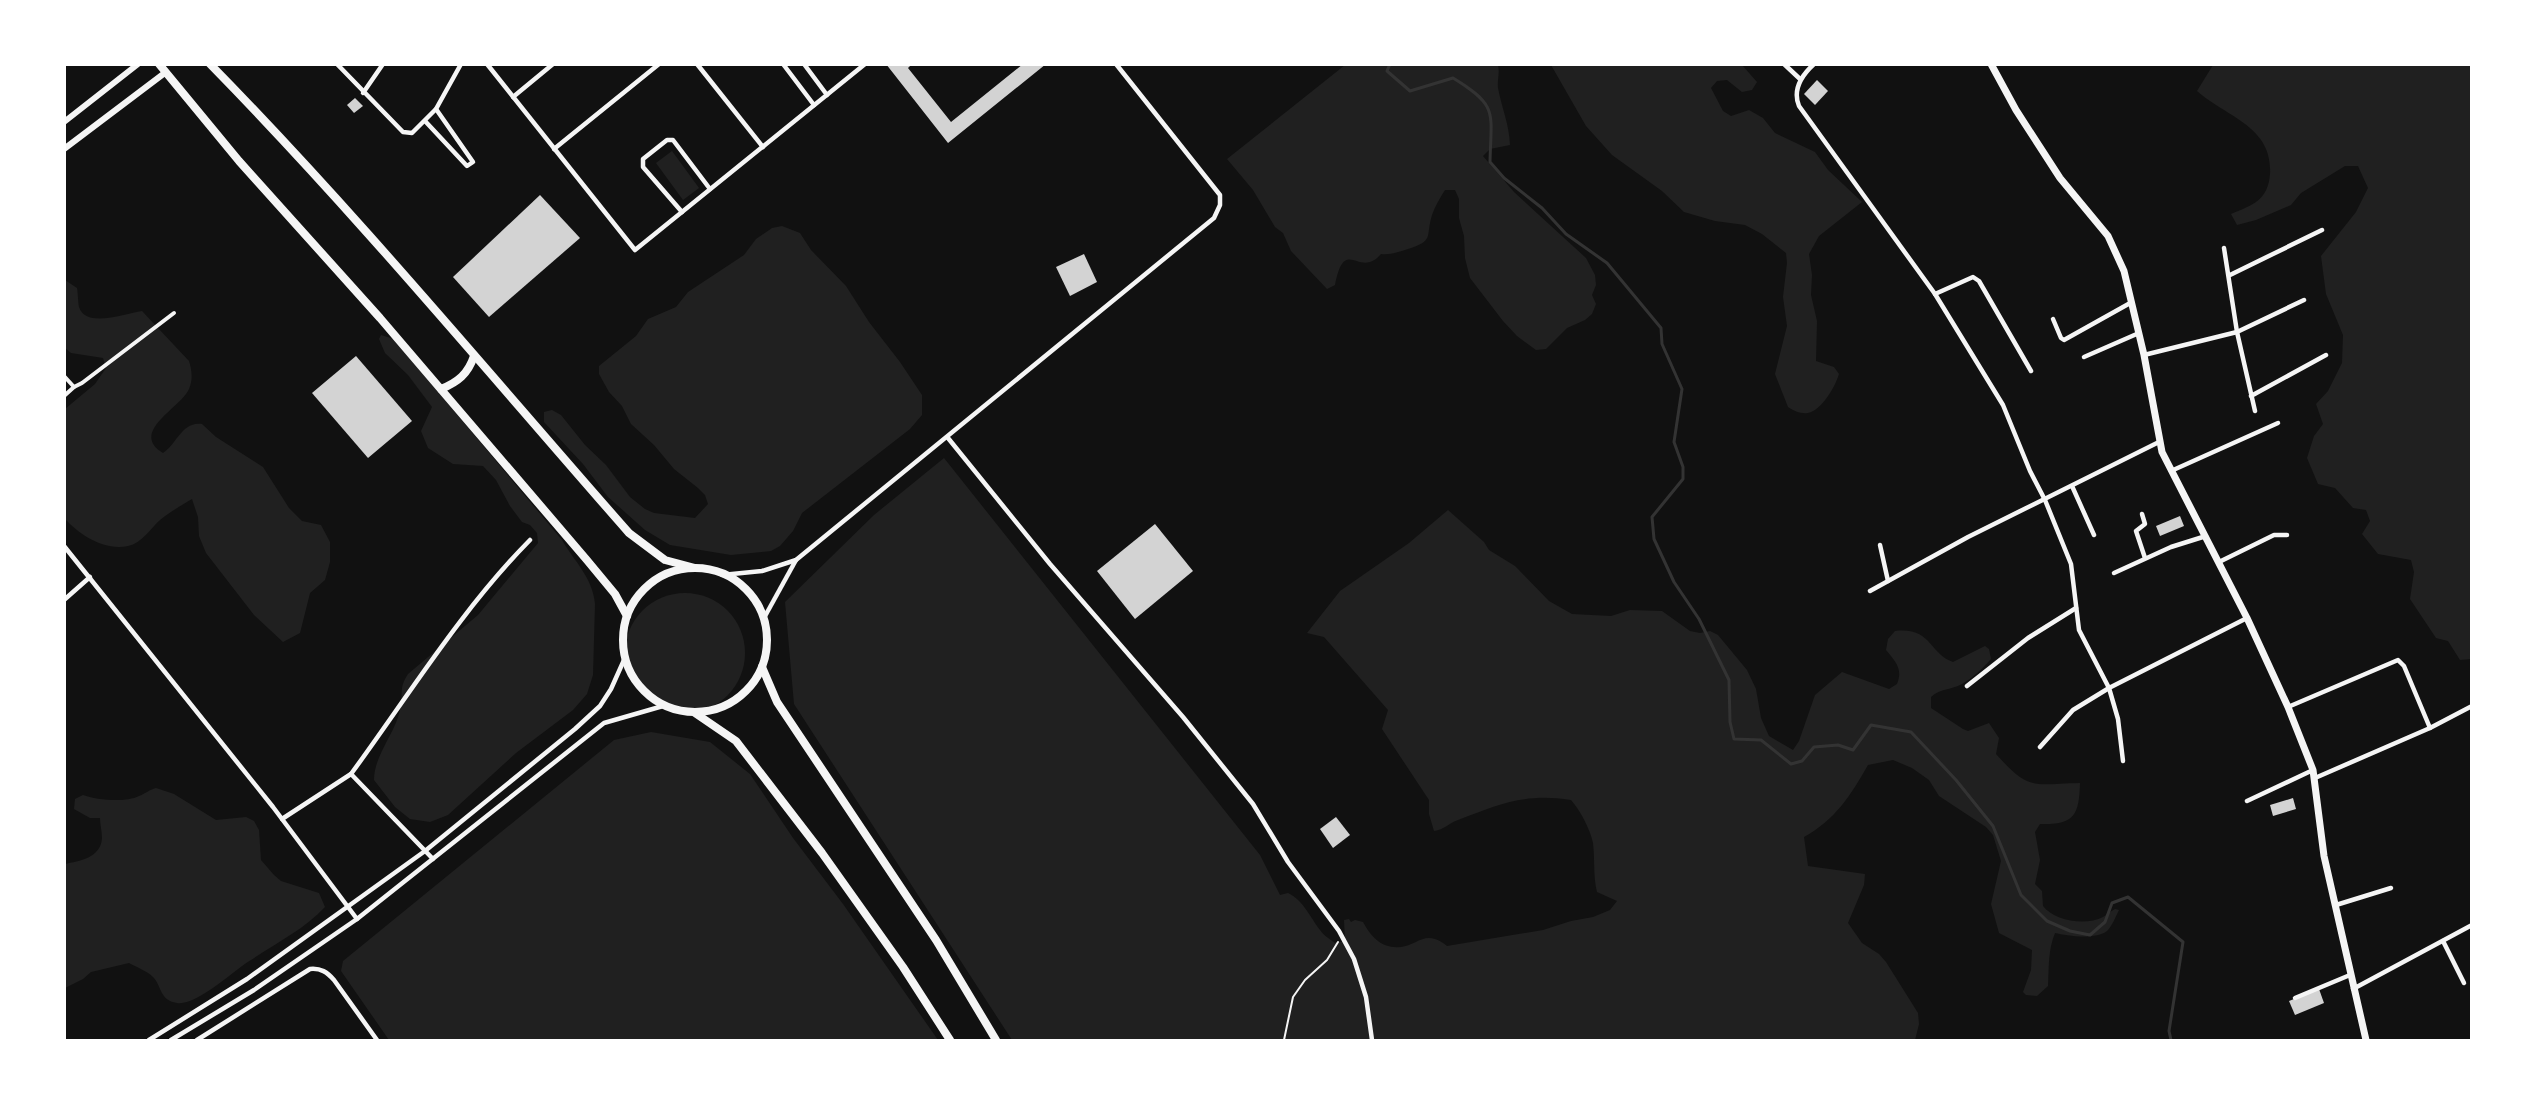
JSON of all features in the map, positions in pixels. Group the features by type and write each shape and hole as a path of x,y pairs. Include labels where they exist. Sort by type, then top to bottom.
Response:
{"main road":[{"path":"159,64 239,161 380,318 601,576 615,594 627,616"},
{"path":"210,64 263,118 629,533 665,560 722,575 734,579 749,592 764,618 767,646 762,667 751,685 735,700 716,709 695,712 663,706 643,691 634,680 624,660 622,638 627,616 637,597 653,581 673,571 695,568"},
{"path":"1991,64 2016,110 2060,178 2108,236 2124,271 2144,355 2159,442 2171,471 2247,618 2288,707 2314,774 2324,856 2366,1041"},
{"path":"441,389 460,379 470,368 474,356"},
{"path":"762,667 777,702 936,940 996,1041"},
{"path":"695,712 736,741 822,853 876,929 950,1041"}],"street":[{"path":"64,122 138,64"},
{"path":"337,64 404,133 412,133 436,109 461,64"},
{"path":"363,93 383,64"},
{"path":"487,64 635,250 865,64"},
{"path":"513,97 553,64"},
{"path":"554,149 659,64"},
{"path":"697,64 763,147"},
{"path":"783,64 814,105"},
{"path":"804,64 827,95"},
{"path":"722,575 762,571 796,560 948,438 1216,215 1220,195 1116,64"},
{"path":"1784,64 1800,79"},
{"path":"1814,64 1800,79 1796,94 1799,106 1874,206 1935,294 2003,405 2030,471 2045,500 2073,573 2079,630 2109,688 2118,719 2123,761"},
{"path":"64,149 166,72"},
{"path":"425,122 467,165 473,162 436,109"},
{"path":"682,212 644,167 643,159 667,141 673,140 710,189"},
{"path":"2229,275 2322,230"},
{"path":"2224,248 2237,332 2255,411"},
{"path":"1935,294 1974,277 1979,281 2031,371"},
{"path":"2144,355 2237,332 2304,300"},
{"path":"2053,319 2064,340 2132,302"},
{"path":"64,396 174,313"},
{"path":"2084,357 2139,333"},
{"path":"2251,396 2326,355"},
{"path":"64,376 74,387"},
{"path":"2171,471 2278,423"},
{"path":"948,438 1050,564 1183,717 1253,804 1288,862 1339,931 1354,959 1366,997 1372,1041"},
{"path":"1870,591 1968,537 2159,442"},
{"path":"2072,486 2094,535"},
{"path":"2142,514 2145,524 2136,531 2145,558"},
{"path":"2219,562 2274,535 2287,535"},
{"path":"2114,573 2145,558 2206,536"},
{"path":"282,819 351,774 474,602 495,576 530,540"},
{"path":"1880,544 1888,581"},
{"path":"64,546 282,819 357,919"},
{"path":"764,618 796,560"},
{"path":"64,600 90,577"},
{"path":"1967,686 2028,638 2076,608"},
{"path":"2040,747 2073,710 2109,688 2247,618"},
{"path":"149,1041 247,979 349,908 425,851 600,706 611,690 624,660"},
{"path":"2288,707 2398,660 2404,666 2430,728"},
{"path":"171,1041 254,990 357,919 604,723 663,706"},
{"path":"2247,801 2430,728 2472,706"},
{"path":"351,774 433,859"},
{"path":"2336,905 2391,888"},
{"path":"2353,989 2472,925"},
{"path":"2443,941 2464,983"},
{"path":"197,1041 310,969 316,968 323,970 334,980 377,1041"},
{"path":"2295,998 2350,975"}],"path":[{"path":"1284,1041 1293,997 1305,980 1327,960 1338,941 1339,931"}],"shaded area":[{"path":"1345,65 1498,65 1498,88 1510,145 1490,149 1483,156 1514,192 1586,258 1595,275 1596,285 1592,295 1596,304 1592,314 1585,320 1567,328 1546,349 1536,350 1517,336 1470,278 1459,218 1459,199 1455,190 1445,190 1436,205 1426,240 1398,252 1381,254 1373,261 1366,263 1348,260 1343,262 1335,285 1327,289 1291,251 1283,233 1275,227 1253,190 1227,159"},
{"path":"1551,65 1742,65 1757,82 1752,90 1742,92 1727,80 1717,81 1711,88 1723,111 1731,116 1749,110 1763,118 1775,133 1815,152 1828,170 1862,202 1819,236 1809,254 1812,275 1811,295 1817,321 1816,361 1834,367 1839,374 1823,403 1813,411 1798,412 1788,407 1775,374 1787,326 1783,297 1786,253 1762,234 1745,225 1715,221 1684,212 1662,191 1612,155 1586,126"},
{"path":"2213,65 2471,65 2471,659 2460,660 2448,641 2436,638 2410,599 2414,572 2411,560 2378,554 2362,534 2370,521 2366,510 2353,508 2335,488 2318,484 2307,458 2314,436 2323,424 2316,404 2328,391 2342,363 2343,335 2326,294 2321,256 2356,212 2368,188 2358,166 2345,166 2301,193 2291,205 2256,220 2237,225 2231,214 2258,200 2266,190 2270,174 2269,158 2264,144 2256,134 2197,91"},
{"path":"672,151 699,188 683,200 656,163"},
{"path":"782,226 800,233 811,250 846,286 922,395 922,415 910,429 802,513 793,531 780,546 771,551 731,555 670,545 645,530 608,497 583,464 544,422 544,412 552,410 561,415 585,445 606,465 630,497 645,509 654,513 695,518 708,504 705,495 674,469 654,445 631,424 622,406 609,392 599,374 599,366 636,336 648,319 676,307 688,292 744,255 756,239 772,228"},
{"path":"65,280 77,288 79,307 83,314 90,317 107,318 142,311 189,361 192,375 189,389 154,428 151,437 154,445 163,453 189,426 202,424 216,437 263,467 289,508 302,521 321,525 330,542 330,562 325,580 310,593 300,633 283,642 254,615 206,553 199,536 198,517 192,499 160,520 138,542 128,546 101,544 85,536 65,519 65,409 95,384 106,368 103,358 71,353 65,348"},
{"path":"381,335 394,339 562,540 587,578 595,604 593,675 587,694 573,710 516,753 448,815 430,822 410,819 395,807 374,780 377,762 397,719 403,684 408,674 478,615 538,543 537,533 530,525 522,522 496,480 483,466 453,464 428,448 421,431 432,407 408,375 385,353 379,339"},
{"path":"944,458 1260,855 1280,895 1288,893 1294,896 1325,936 1335,943 1345,941 1344,920 1349,919 1351,922 1355,920 1363,922 1378,941 1388,946 1405,946 1429,938 1436,939 1447,946 1543,930 1593,917 1610,910 1617,901 1597,892 1592,838 1571,800 1540,798 1513,801 1473,814 1434,831 1429,814 1429,800 1382,729 1388,710 1324,637 1307,633 1340,591 1409,543 1448,510 1484,542 1489,550 1515,566 1549,601 1572,614 1611,616 1630,610 1662,611 1690,631 1700,633 1710,631 1718,635 1747,670 1756,689 1761,718 1769,736 1793,750 1799,741 1815,695 1842,672 1889,689 1897,684 1899,670 1886,650 1888,639 1895,631 1916,633 1953,662 1985,646 1989,649 1991,659 1966,682 1931,697 1931,708 1968,731 1989,723 1999,738 1996,754 2025,780 2042,784 2080,783 2078,803 2072,816 2060,823 2040,824 2035,832 2040,860 2035,884 2042,891 2043,906 2062,918 2079,921 2096,920 2115,909 2119,910 2109,929 2102,934 2081,936 2055,933 2050,952 2048,986 2037,996 2026,995 2023,992 2031,970 2032,950 1999,933 1991,904 2001,861 1993,835 1986,827 1939,796 1929,780 1912,768 1893,760 1868,765 1855,787 1833,815 1804,837 1808,866 1865,874 1864,885 1848,923 1862,943 1879,954 1886,962 1918,1013 1919,1024 1915,1040 1012,1040 794,704 785,602 874,515"},
{"path":"685,593 708,597 728,610 741,630 745,653 741,676 728,696 708,709 685,713 662,709 642,696 629,676 625,653 629,630 642,610 662,597"},
{"path":"651,732 710,742 750,774 793,838 843,904 938,1040 389,1040 341,971 343,961 614,740"},
{"path":"156,788 174,794 216,820 246,817 254,821 259,830 261,860 281,881 319,893 325,907 299,929 195,999 177,1003 167,999 153,977 129,963 91,972 65,988 65,864 83,860 94,854 101,845 102,838 100,818 90,818 74,809 75,799 83,795 126,800"}],"building":[{"path":"886,64 912,64 908,68 951,122 1023,64 1046,64 948,143"},
{"path":"1817,80 1828,91 1815,105 1804,94"},
{"path":"355,98 363,106 354,113 347,105"},
{"path":"540,195 580,238 489,317 453,277"},
{"path":"1084,254 1097,282 1070,296 1056,267"},
{"path":"356,356 412,421 368,458 312,393"},
{"path":"2180,516 2184,526 2160,536 2156,526"},
{"path":"1155,524 1193,571 1135,619 1097,571"},
{"path":"2293,798 2296,809 2273,816 2270,805"},
{"path":"1336,817 1350,835 1333,848 1320,829"},
{"path":"2319,989 2324,1003 2295,1015 2289,1001"}],"waterway":[{"path":"1390,64 1387,71 1410,91 1453,78 1478,96 1485,104 1491,121 1490,162 1504,178 1542,208 1566,234 1607,263 1661,328 1662,344 1682,389 1674,442 1683,467 1683,479 1652,517 1654,539 1674,582 1699,619 1729,680 1730,722 1734,739 1761,740 1791,764 1802,761 1814,747 1838,745 1853,750 1871,725 1911,732 1956,780 1993,826 2021,895 2047,921 2070,931 2090,935 2105,922 2112,903 2128,897 2183,942 2169,1031 2171,1040"}]}
